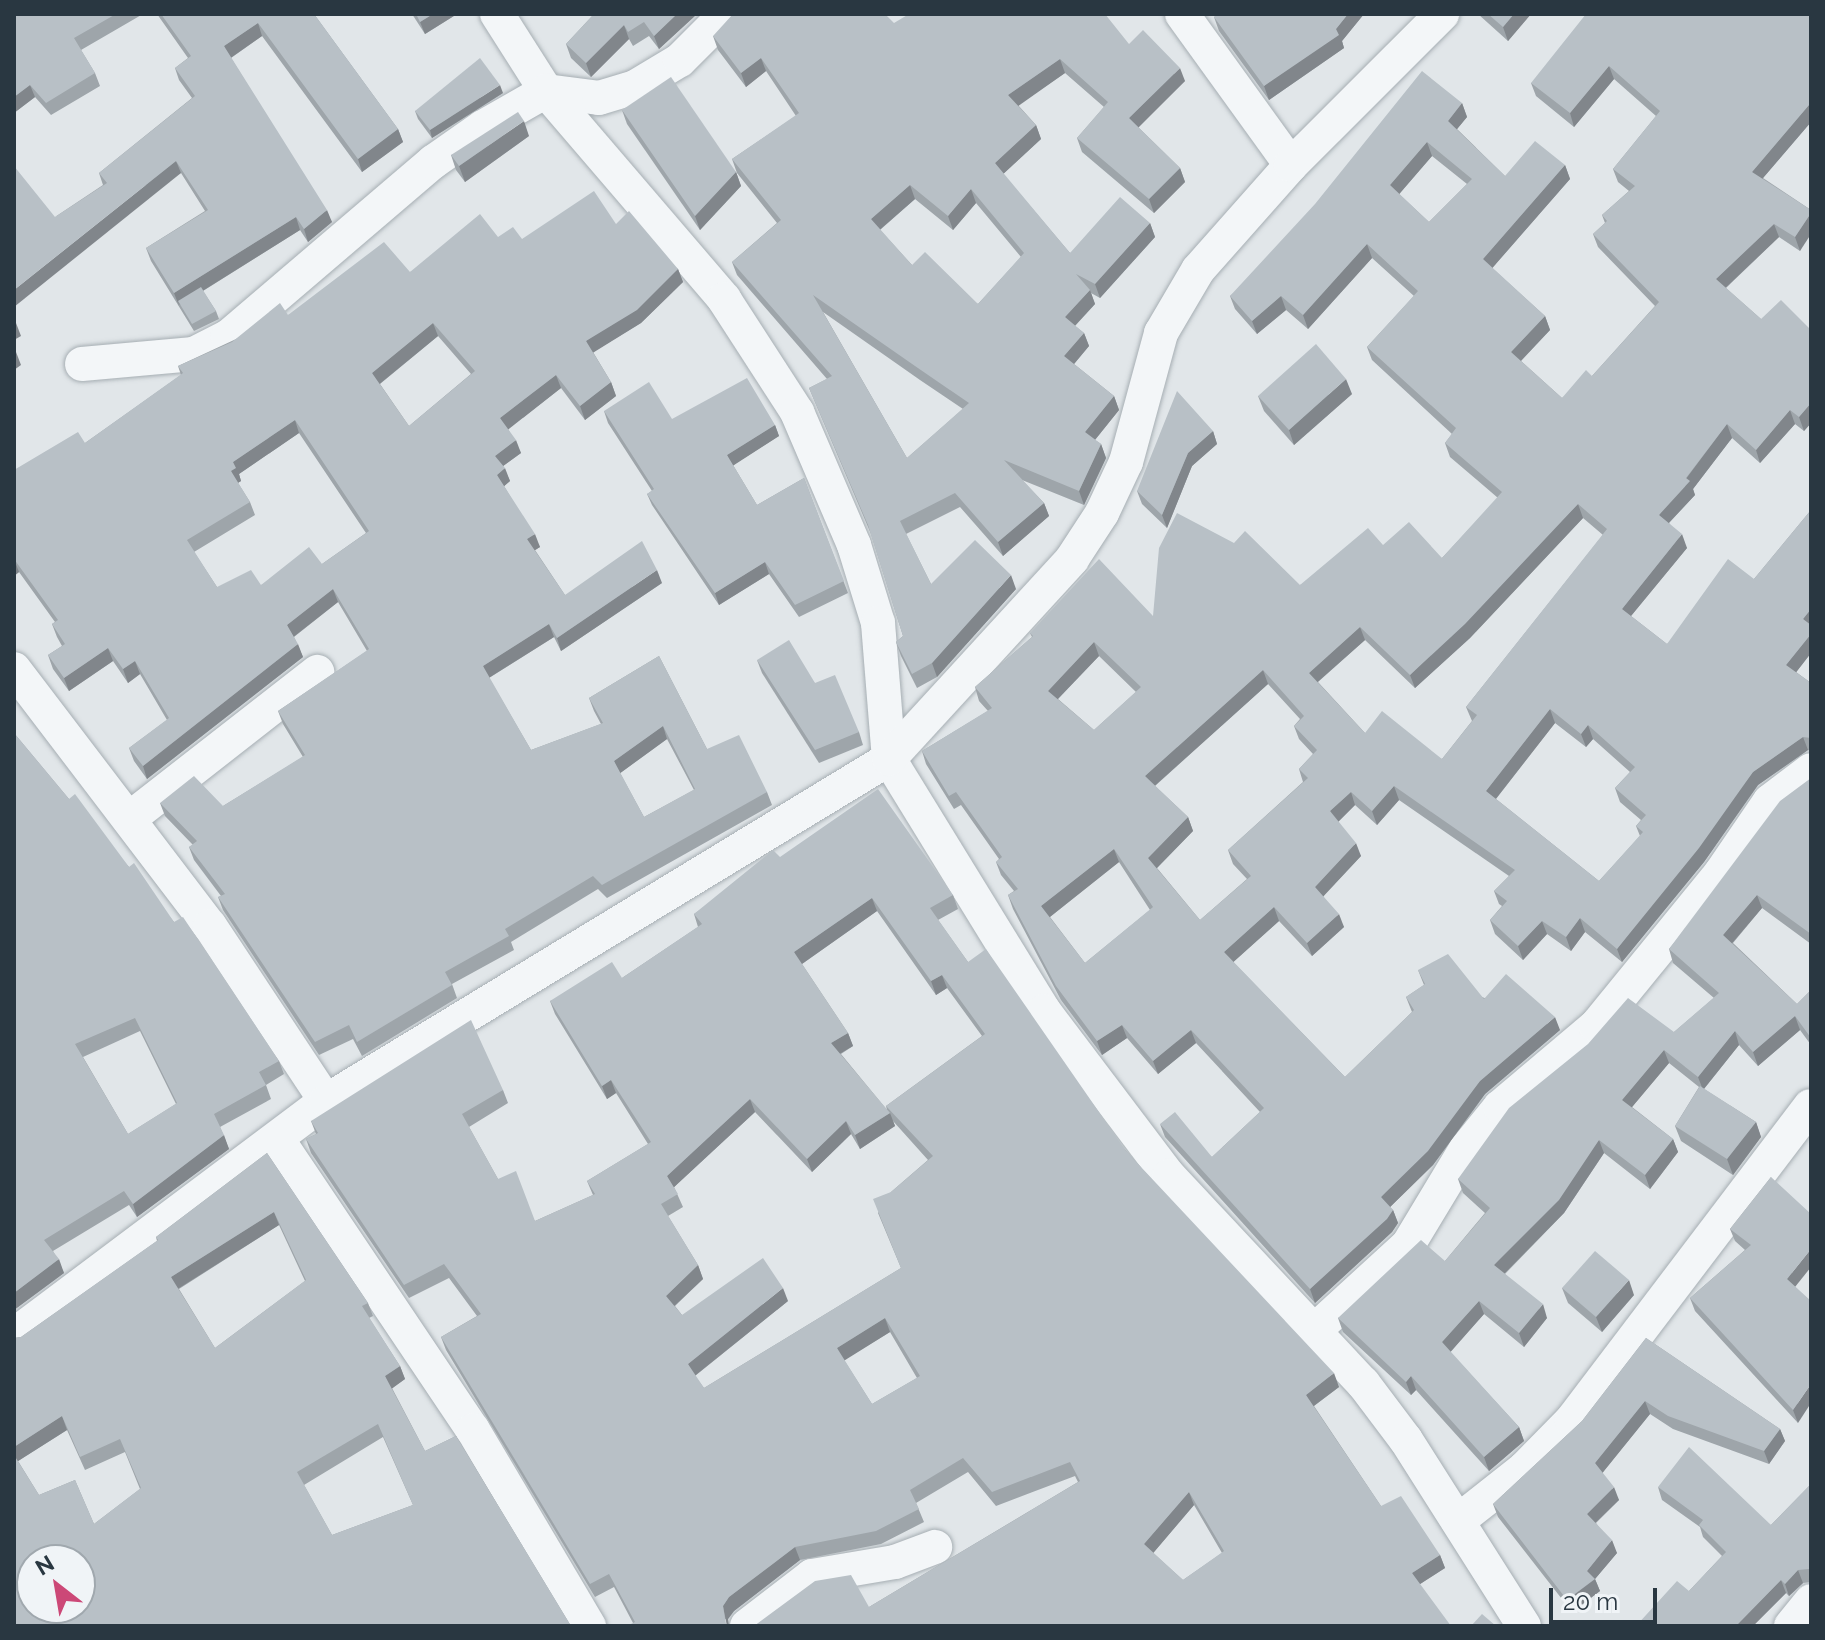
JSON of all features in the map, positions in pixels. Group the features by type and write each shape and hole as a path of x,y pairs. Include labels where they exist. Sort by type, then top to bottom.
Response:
{"street":[{"path":"497,14 546,91 724,299 797,412 854,545 878,623 889,759 1044,1011 1169,1176 1363,1383 1458,1521 1524,1626"},
{"path":"82,364 194,354 228,337 433,162 546,91 599,98 635,87 680,60 726,14"},
{"path":"1182,14 1291,165"},
{"path":"17,1328 278,1140 326,1101 889,759 1072,559 1126,462 1161,333 1198,270 1291,165 1442,14"},
{"path":"14,669 275,1017 326,1101"},
{"path":"129,819 317,672"},
{"path":"1314,1331 1408,1245 1466,1149 1500,1107 1596,1026 1720,874 1770,801 1811,770"},
{"path":"1458,1521 1525,1468 1572,1420 1810,1106"},
{"path":"278,1140 473,1430 589,1626"},
{"path":"747,1626 812,1576 895,1562 935,1547"},
{"path":"1791,1626 1811,1601"}],"building":[{"path":"14,14 116,14 74,38 95,73 46,103 30,85 14,97"},
{"path":"161,14 314,14 398,129 358,159 258,23 224,46 327,210 304,229 296,217 174,293 146,248 208,210 176,161 14,290 14,166 55,217 107,183 99,173 195,96 175,68 191,56"},
{"path":"416,14 433,14 420,22"},
{"path":"594,14 677,14 654,36 644,22 628,32 624,25 586,63 566,44"},
{"path":"733,14 885,14 894,23 909,14 1105,14 1129,44 1143,30 1180,68 1129,118 1180,168 1149,199 1077,138 1108,102 1060,59 1008,95 1036,125 995,163 1070,253 1120,197 1150,223 1095,284 1076,274 1090,290 1065,317 1084,333 1064,356 1114,396 1085,432 1101,444 1079,491 1004,460 1044,503 998,542 955,493 900,521 931,584 975,540 1011,575 932,663 912,674 896,642 903,636 868,525 809,388 832,376 732,262 781,220 732,159 799,113 761,58 741,73 713,36","holes":["910,185 948,216 971,189 1024,253 978,304 925,252 912,265 871,219","813,295 915,366 969,403 907,458"]},
{"path":"1218,14 1348,14 1336,29 1339,35 1264,86 1214,17"},
{"path":"1488,14 1514,14 1503,27"},
{"path":"1586,14 1811,14 1811,108 1809,105 1752,172 1811,210 1811,213 1795,237 1774,224 1716,279 1761,319 1781,300 1811,330 1811,403 1799,417 1790,410 1756,450 1727,424 1686,478 1690,481 1659,515 1682,534 1622,609 1667,644 1728,559 1754,579 1811,510 1811,609 1803,619 1811,625 1811,634 1786,665 1811,683 1811,738 1803,737 1753,772 1699,848 1617,949 1580,918 1566,937 1542,921 1518,946 1490,920 1507,901 1494,891 1515,870 1394,786 1372,811 1351,792 1330,811 1356,843 1315,887 1339,914 1307,943 1274,907 1224,952 1345,1077 1414,1010 1406,997 1425,984 1418,970 1448,954 1484,999 1506,974 1555,1017 1480,1081 1428,1151 1381,1197 1393,1210 1387,1219 1310,1289 1160,1124 1175,1112 1212,1157 1264,1108 1191,1030 1153,1061 1122,1025 1097,1041 1056,986 1008,895 1018,889 996,862 1002,857 956,792 949,796 922,751 992,708 975,687 1033,636 1030,633 1099,559 1153,616 1159,548 1177,513 1234,543 1245,531 1300,585 1368,528 1383,545 1409,522 1442,558 1502,492 1445,443 1456,428 1367,347 1418,291 1367,244 1303,315 1281,296 1252,321 1230,296 1315,204 1422,71 1462,103 1448,121 1505,176 1535,141 1565,165 1483,259 1545,316 1511,352 1562,398 1586,370 1592,376 1659,302 1593,234 1607,221 1602,215 1635,186 1613,169 1660,111 1609,66 1570,113 1531,83","holes":["1427,142 1472,179 1429,222 1390,185","1578,504 1607,529 1466,707 1477,715 1442,759 1382,711 1365,733 1309,673 1360,627 1410,675 1465,624","1094,642 1141,687 1094,730 1048,691","1263,670 1304,716 1294,726 1317,750 1299,769 1308,778 1228,850 1251,876 1200,920 1148,858 1188,817 1145,776","1550,709 1581,734 1588,725 1635,767 1615,788 1646,815 1636,826 1643,832 1599,881 1486,791","1114,849 1153,907 1085,963 1041,906"]},
{"path":"480,58 500,85 430,130 415,111"},
{"path":"671,77 736,172 695,216 622,110"},
{"path":"518,112 524,121 459,166 451,155"},
{"path":"594,191 616,224 629,211 678,269 637,310 586,341 611,382 580,406 556,375 500,418 516,440 495,456 505,468 497,475 535,534 527,539 565,595 642,541 657,570 557,638 549,624 483,666 531,750 603,723 589,698 659,656 707,749 739,735 767,792 602,885 593,876 505,929 509,936 445,972 452,985 357,1042 349,1025 315,1042 218,897 225,894 189,847 197,841 160,803 194,776 223,806 305,755 278,711 369,649 333,589 287,625 298,644 143,766 129,748 169,718 135,661 123,669 108,648 64,678 48,655 65,644 52,624 58,620 14,559 14,470 78,432 85,443 183,373 178,366 232,342 280,303 288,315 384,242 410,272 480,214 498,237 513,227 522,239","holes":["433,323 475,371 409,426 372,373","295,420 369,531 322,564 309,547 261,585 251,570 217,587 187,540 250,502 231,471 236,468 233,462","663,726 695,789 644,817 614,761"]},
{"path":"201,287 216,311 192,324 178,301"},
{"path":"1316,344 1346,379 1289,430 1258,396"},
{"path":"747,378 775,425 727,455 757,505 804,478 844,581 795,605 765,562 715,593 647,494 654,489 604,411 649,382 672,419"},
{"path":"1177,391 1213,431 1188,453 1162,515 1137,491"},
{"path":"789,640 815,683 835,675 859,732 815,750 757,660"},
{"path":"14,733 69,799 75,794 129,867 134,863 174,922 183,917 279,1061 259,1072 266,1085 214,1114 224,1135 133,1204 124,1191 44,1240 59,1259 14,1293","holes":["135,1018 177,1103 128,1134 75,1044"]},
{"path":"1811,778 1811,934 1757,895 1723,935 1797,1004 1811,990 1811,1038 1795,1016 1753,1052 1735,1031 1698,1077 1664,1050 1622,1100 1673,1139 1645,1175 1599,1140 1559,1200 1494,1265 1543,1304 1519,1333 1479,1301 1442,1342 1519,1427 1484,1457 1411,1376 1406,1382 1338,1318 1421,1240 1445,1261 1490,1208 1458,1179 1509,1108 1588,1044 1628,998 1674,1032 1719,993 1669,949 1780,801"},
{"path":"878,789 953,895 930,908 968,962 986,949 1126,1151 1334,1373 1306,1395 1381,1506 1401,1496 1440,1555 1412,1573 1451,1626 754,1626 815,1581 851,1575 869,1607 1080,1481 1070,1462 992,1492 963,1458 910,1490 919,1509 876,1531 795,1547 729,1597 723,1606 726,1624 731,1626 627,1626 635,1622 609,1574 590,1584 441,1337 481,1314 444,1264 404,1285 306,1139 318,1133 311,1121 471,1020 503,1090 462,1114 498,1179 516,1171 535,1221 595,1194 587,1181 651,1142 611,1080 602,1086 550,1001 612,962 622,978 702,924 694,914 773,850 780,857","holes":["872,898 931,981 942,975 985,1034 886,1106 933,1156 891,1192 873,1199 901,1268 704,1388 688,1364 783,1288 763,1258 682,1315 666,1296 698,1265 661,1204 678,1194 667,1176 750,1099 807,1159 846,1121 855,1135 890,1113 831,1043 848,1033 794,952","885,1318 920,1376 872,1404 837,1348","1189,1492 1224,1551 1183,1580 1144,1544"]},
{"path":"1700,1086 1756,1122 1727,1159 1675,1126"},
{"path":"267,1153 368,1303 362,1306 400,1366 385,1376 425,1451 456,1436 571,1626 14,1626 14,1455 39,1495 75,1480 94,1524 141,1488 120,1439 80,1457 62,1416 14,1447 14,1338 21,1337 158,1240 156,1237","holes":["274,1212 306,1280 215,1348 171,1277","378,1424 413,1505 332,1535 297,1472"]},
{"path":"1771,1177 1811,1214 1811,1249 1787,1279 1811,1301 1811,1384 1793,1410 1690,1298 1751,1245 1730,1229"},
{"path":"1595,1251 1629,1280 1596,1317 1562,1288"},
{"path":"1646,1338 1780,1429 1764,1451 1668,1416 1645,1401 1595,1463 1614,1487 1587,1514 1612,1540 1587,1571 1595,1579 1567,1600 1493,1504 1582,1421"},
{"path":"1689,1447 1771,1525 1811,1484 1811,1571 1798,1570 1785,1584 1781,1580 1736,1626 1636,1626 1677,1581 1689,1591 1726,1552 1699,1525 1703,1520 1658,1487"},
{"path":"1482,1614 1496,1626 1471,1626"}]}
